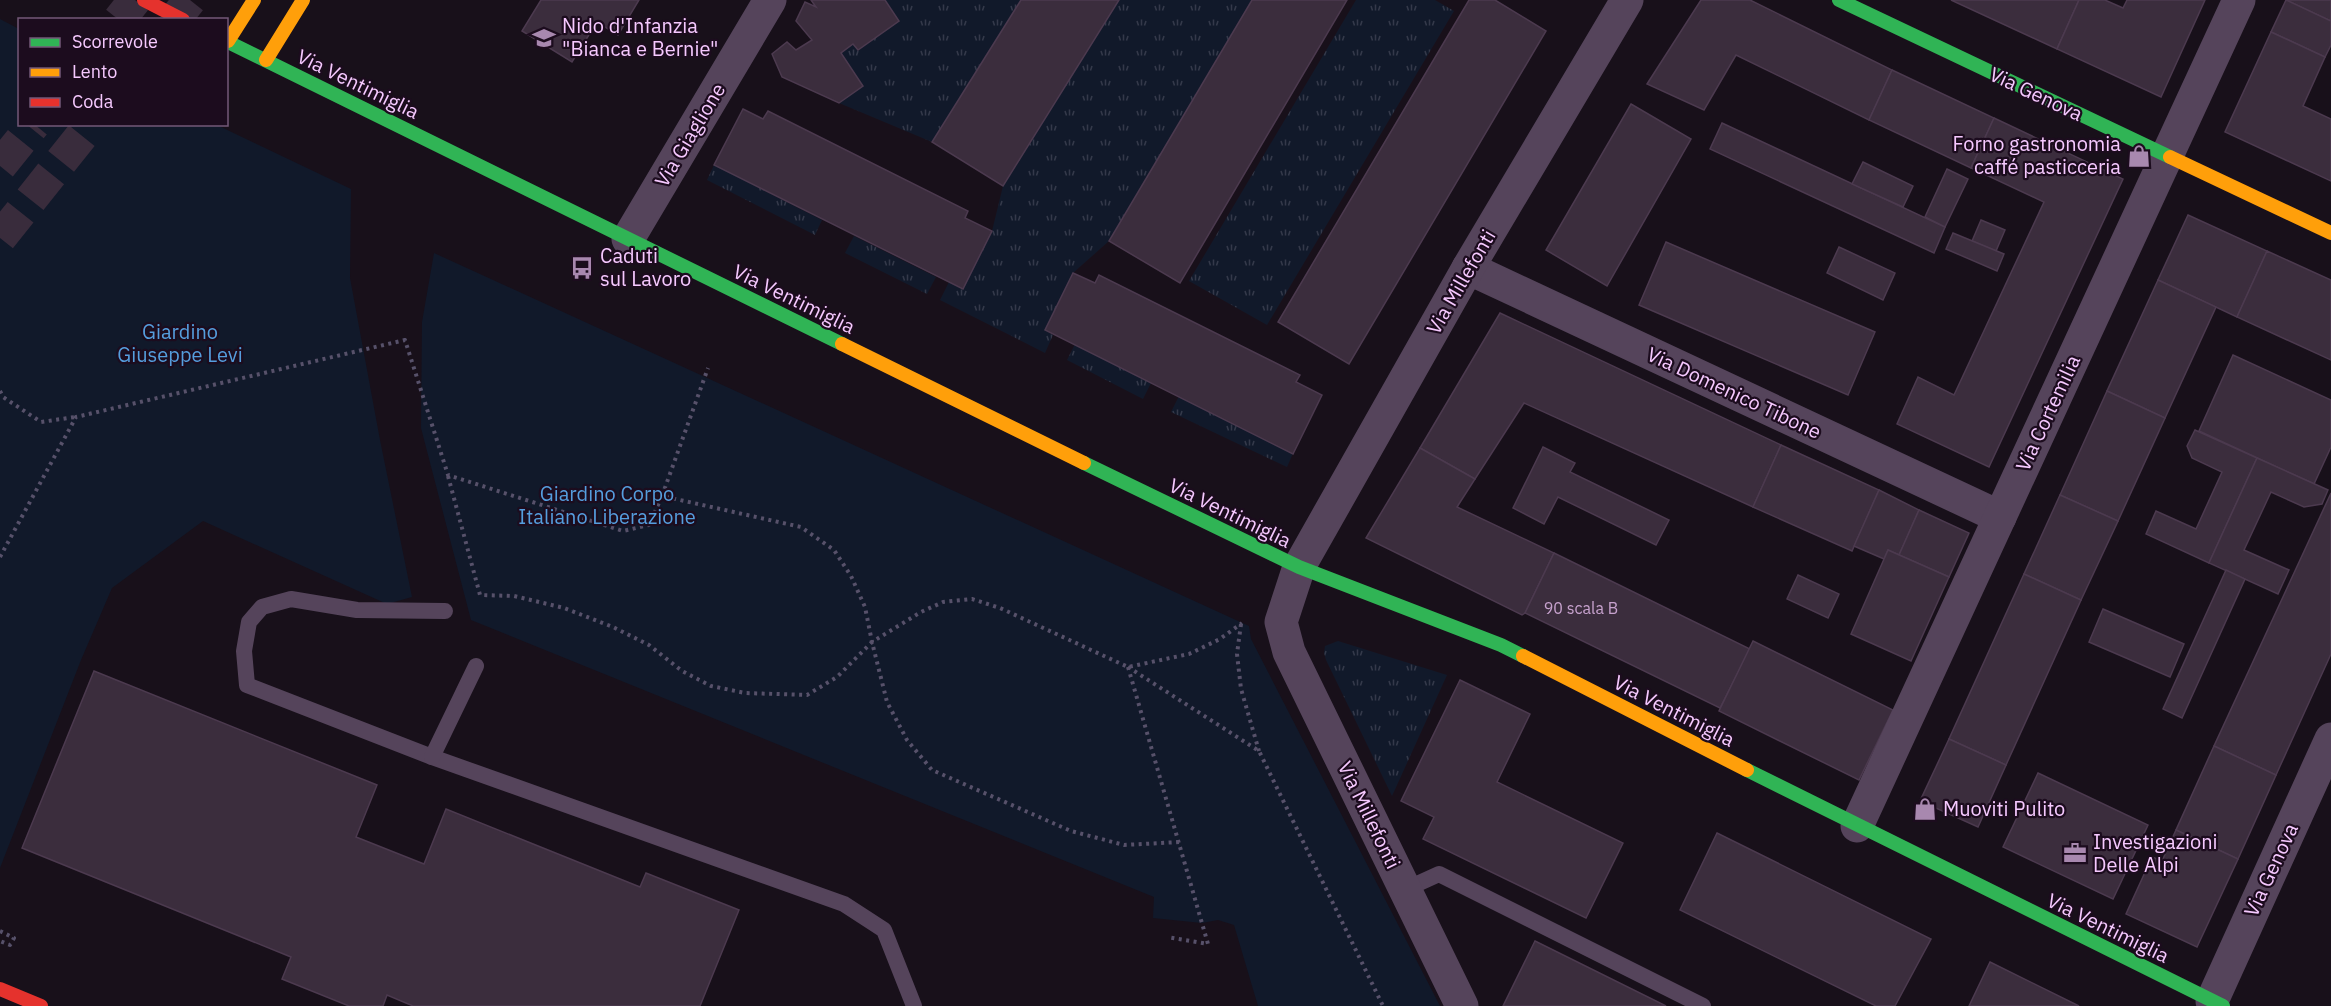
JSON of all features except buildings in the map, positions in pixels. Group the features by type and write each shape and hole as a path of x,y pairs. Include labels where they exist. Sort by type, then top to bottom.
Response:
{"street":[{"path":"144,0 179,18"},
{"path":"228,39 254,0"},
{"path":"266,60 303,0"},
{"name":"Via Giaglione","path":"628,239 770,0"},
{"name":"Via Millefonti","path":"1462,1006 1289,652 1281,622 1299,567 1468,268 1627,0"},
{"name":"Via Genova","path":"1839,0 2331,233"},
{"name":"Via Cortemilia","path":"1857,826 2239,0"},
{"name":"Via Ventimiglia","path":"228,41 1299,567 1501,645 1857,826 2217,1003"},
{"name":"Via Domenico Tibone","path":"1468,268 2000,517"},
{"name":"Via Genova","path":"2217,1003 2331,739"},
{"path":"0,989 41,1006"}],"lane":[{"path":"445,611 357,610 291,599 262,607 249,622 244,651 247,685 432,757 844,904 884,930 915,1006"},
{"path":"432,757 476,666"},
{"path":"1406,889 1439,874 1703,1006"}],"path":[{"path":"0,391 3,397 41,422 76,417 405,340 447,475 480,595 514,596 564,608 613,627 649,645 682,671 711,686 745,693 807,694 837,677 872,642 921,612 943,602 972,599 1000,608 1128,667 1259,751"},
{"path":"447,475 623,531 649,525 662,496 708,368"},
{"path":"0,402 3,397"},
{"path":"0,557 76,417"},
{"path":"662,496 801,527 834,550 852,576 866,607 887,702 907,740 932,770 1071,831 1091,837 1124,845 1179,842"},
{"path":"1128,667 1189,654 1220,639 1242,623 1237,654 1241,688 1259,751 1383,1006"},
{"path":"1128,667 1208,944 1167,937"},
{"path":"0,931 14,938 10,945 0,941"}],"green space":[{"path":"885,0 1021,0 932,142 839,103 863,86 841,53 853,44 858,50 898,21"},
{"path":"1119,0 1252,0 1109,241 1073,273 1045,330 1053,335 1045,353 940,300 949,282 963,289 992,231 1003,186"},
{"path":"1356,0 1435,0 1454,11 1267,325 1189,281"},
{"name":"Giardino Giuseppe Levi","path":"0,19 18,28 18,126 219,126 351,189 350,278 412,597 387,604 203,521 112,588 81,660 0,868"},
{"path":"714,165 822,220 815,235 707,180"},
{"path":"854,236 936,277 927,294 845,253"},
{"name":"Giardino Corpo Italiano Liberazione","path":"434,253 1249,626 1251,639 1440,1006 1258,1006 1234,925 1218,920 1202,923 1153,918 1154,897 471,620 421,428 422,322"},
{"path":"1075,344 1151,383 1143,399 1067,360"},
{"path":"1179,396 1294,451 1287,467 1171,412"},
{"path":"1338,641 1447,675 1392,796 1326,660 1325,646"}],"tunnel":[{"path":"121,18 135,0"},
{"path":"176,18 190,0"},
{"path":"0,166 32,126"},
{"path":"0,238 89,126"}],"traffic: fast":[{"path":"1839,0 2170,157"},
{"path":"228,42 842,344"},
{"path":"1084,463 1299,567 1501,645 1523,656"},
{"path":"1747,770 2223,1006"}],"traffic: slow":[{"path":"228,41 254,0"},
{"path":"266,60 303,0"},
{"path":"2170,157 2331,233"},
{"path":"842,344 1084,463"},
{"path":"1523,656 1747,770"}],"traffic: jam":[{"path":"144,0 179,18"},
{"path":"0,989 41,1006"}],"place":[{"name":"Nido d'Infanzia \"Bianca e Bernie\"","path":"544,38"},
{"name":"Forno gastronomia caffé pasticceria","path":"2139,156"},
{"name":"Caduti sul Lavoro","path":"582,268"},
{"name":"Muoviti Pulito","path":"1925,809"},
{"name":"Investigazioni Delle Alpi","path":"2075,853"}]}
